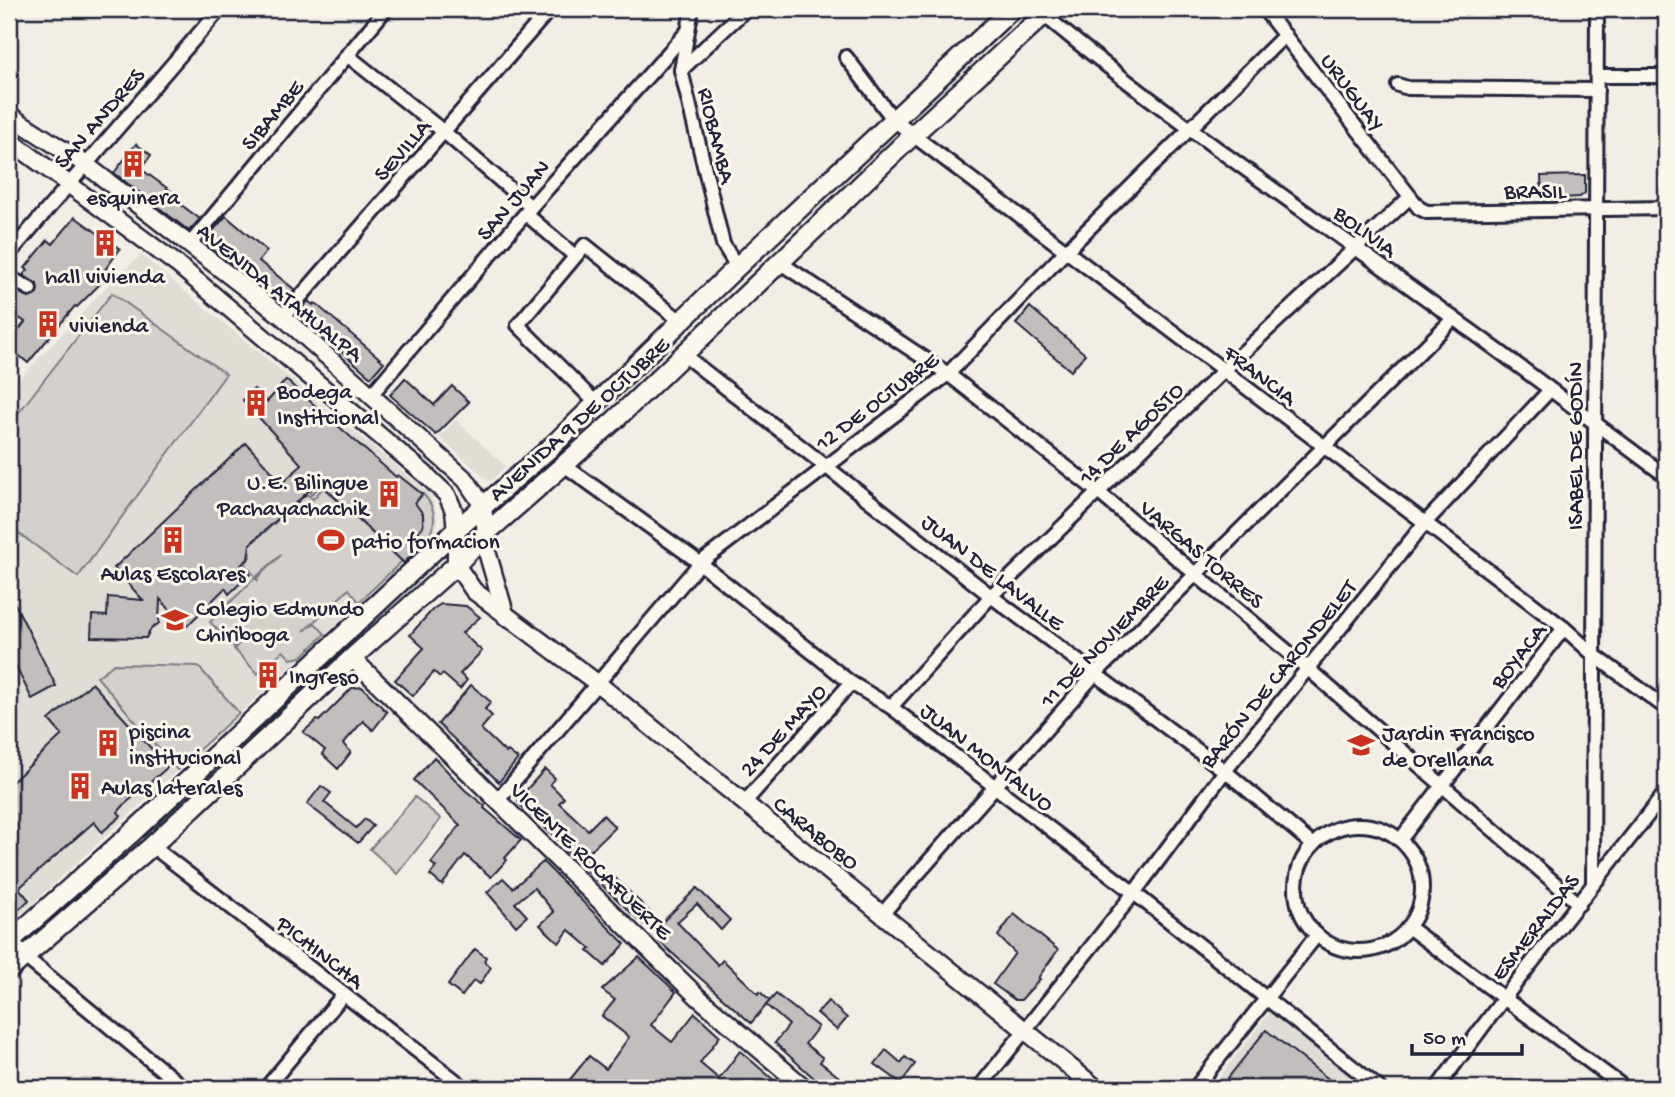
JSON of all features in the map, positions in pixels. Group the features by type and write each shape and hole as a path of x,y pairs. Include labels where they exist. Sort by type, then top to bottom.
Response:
{"main road":[{"name":"AVENIDA 9 DE OCTUBRE","path":"10,939 136,829 483,506 549,449 893,118 1012,9"},
{"name":"AVENIDA 9 DE OCTUBRE","path":"9,970 152,846 352,658 456,565 485,534 684,355 913,135 1047,12"},
{"name":"AVENIDA ATAHUALPA","path":"9,115 85,164 282,317 466,480 483,506"},
{"name":"AVENIDA ATAHUALPA","path":"9,140 178,265 425,474 447,495 454,511 457,530 456,565"},
{"path":"483,506 488,555 506,617"},
{"name":"CARABOBO","path":"456,565 474,591 597,683 1096,1088"},
{"name":"VICENTE ROCAFUERTE","path":"352,658 699,998 805,1088"}],"street":[{"name":"SAN ANDRES","path":"9,254 220,9"},
{"name":"SIBAMBE","path":"189,245 386,9"},
{"name":"SEVILLA","path":"282,317 550,9"},
{"name":"RIOBAMBA","path":"692,9 681,70 723,244 737,267"},
{"path":"681,70 746,9"},
{"name":"URUGUAY","path":"1265,9 1409,198"},
{"name":"ISABEL DE GODÍN","path":"1593,884 1597,9"},
{"name":"BOLIVIA","path":"1047,12 1190,127 1666,476"},
{"name":"SAN JUAN","path":"371,395 528,211 687,32"},
{"name":"12 DE OCTUBRE","path":"498,800 700,563 948,374 1065,252 1285,35"},
{"path":"347,55 444,132 575,256"},
{"name":"FRANCIA","path":"846,57 893,118 913,135 1666,708"},
{"path":"1597,76 1666,76"},
{"path":"1398,85 1408,88 1597,90"},
{"name":"BRASIL","path":"1409,198 1427,212 1666,208"},
{"name":"14 DE AGOSTO","path":"891,707 991,596 1223,371 1409,198"},
{"path":"596,403 518,325 585,245 682,322"},
{"name":"VARGAS TORRES","path":"779,262 948,374 1098,492 1307,668 1579,904"},
{"path":"9,276 30,289"},
{"name":"11 DE NOVIEMBRE","path":"882,914 1095,674 1454,318"},
{"name":"JUAN DE LAVALLE","path":"684,355 991,596 1225,771 1313,845"},
{"name":"BARÓN DE CARONDELET","path":"1024,1031 1134,894 1225,771 1424,524 1550,390"},
{"name":"JUAN MONTALVO","path":"564,465 700,563 851,683 891,707 1134,894 1379,1088"},
{"name":"BOYACA","path":"1400,840 1564,628"},
{"name":"24 DE MAYO","path":"744,803 851,683"},
{"name":"ESMERALDAS","path":"1437,1088 1666,792"},
{"path":"1356,824 1387,831 1400,840 1418,866 1421,882 1419,905 1408,927 1388,943 1364,950 1347,950 1331,944 1317,934 1303,914 1296,890 1300,866 1313,845 1325,834 1356,824"},
{"name":"PICHINCHA","path":"152,846 465,1088"},
{"path":"1408,927 1625,1088"},
{"path":"1195,1088 1317,934"},
{"path":"10,939 25,957 184,1088"},
{"path":"266,1088 344,995"},
{"path":"979,1088 1024,1031"}],"shaded area":[{"name":"Colegio Edmundo Chiriboga","path":"141,255 430,494 438,524 434,535 13,921 9,916 9,390 115,278"},
{"path":"112,293 226,374 78,577 9,526 9,425"},
{"path":"456,420 505,466 490,482 439,437"},
{"path":"313,478 402,561 359,602 349,589 304,631 315,623 325,634 301,657 291,659 283,651 258,674 234,649 246,636 234,647 210,622 255,578 258,581 257,578 281,555 256,577 245,565 250,557 249,546 307,494 313,499 322,489 319,487 311,495"},
{"path":"423,494 431,505 434,516 430,534 426,539 418,532 424,526 423,514 414,505"},
{"path":"114,664 198,666 239,713 177,770 97,677"},
{"path":"415,797 441,819 397,874 370,849"},
{"path":"1271,1011 1369,1088 1211,1088"}],"building":[{"path":"136,144 151,155 141,169 171,191 168,195 200,219 189,231 114,173"},
{"path":"1585,175 1585,193 1580,197 1542,199 1541,176"},
{"path":"226,216 267,251 259,261 295,290 283,304 203,242"},
{"path":"75,217 120,249 97,281 100,284 75,306 28,363 9,347 9,343 25,322 9,311 9,291 11,288 29,298 37,294 37,284 23,275 28,270 25,268 48,240 53,244"},
{"path":"308,301 313,305 315,303 384,362 371,377 297,314"},
{"path":"1030,307 1085,354 1071,371 1016,324"},
{"path":"405,378 434,405 452,386 469,402 436,435 390,395"},
{"path":"286,380 396,477 398,475 422,494 415,503 423,514 423,525 418,532 423,538 414,547 417,550 404,563 319,482 250,544 248,559 241,565 250,574 229,594 225,588 186,627 160,599 159,623 150,630 146,638 91,637 92,615 107,616 108,597 143,600 114,568 246,443 282,483 302,465 243,400 254,389 267,402"},
{"path":"9,592 56,686 32,699 9,653"},
{"path":"441,604 466,606 480,617 462,633 482,651 460,674 467,680 460,689 443,674 440,677 434,672 413,696 395,680 424,648 410,635 433,609"},
{"path":"92,683 168,767 125,804 118,812 121,816 102,832 94,822 19,888 29,900 9,919 9,894 15,888 9,881 9,785 62,735 49,720"},
{"path":"471,685 491,702 485,709 492,716 481,729 506,753 508,751 518,759 499,782 438,724"},
{"path":"362,687 387,712 373,730 363,721 343,744 351,752 338,769 322,754 325,750 303,732 319,721 352,688"},
{"path":"434,757 465,790 521,840 491,877 465,855 442,885 430,875 436,867 431,863 460,825 414,780"},
{"path":"545,769 555,778 550,784 564,798 559,803 588,830 603,815 615,827 587,854 652,914 643,924 519,804 518,799"},
{"path":"321,786 331,793 324,802 356,828 365,819 373,826 358,843 307,804"},
{"path":"543,862 625,944 605,966 588,951 591,949 569,930 559,943 540,925 554,912 534,888 515,903 527,916 516,926 487,892 503,878 513,888"},
{"path":"697,888 730,920 721,930 697,904 677,922 718,965 723,960 758,994 760,992 770,1001 751,1023 660,942 662,936 655,929"},
{"path":"1014,914 1058,950 1038,978 1040,979 1021,1000 1015,1000 993,984 1015,953 998,936"},
{"path":"475,949 486,957 484,961 491,967 480,984 474,980 462,996 448,985"},
{"path":"639,957 676,992 651,1025 672,1042 695,1013 720,1036 700,1063 719,1079 740,1051 783,1088 694,1088 685,1082 680,1088 638,1088 624,1078 616,1088 563,1088 589,1056 606,1069 629,1037 602,1016 615,1000 602,990"},
{"path":"776,994 818,1027 805,1044 823,1058 820,1062 853,1088 825,1088 775,1043 789,1025 766,1005"},
{"path":"828,1001 847,1018 837,1030 817,1013"},
{"path":"1266,1030 1340,1088 1220,1088"},
{"path":"886,1050 901,1063 905,1057 915,1064 901,1083 875,1064"}],"place":[{"name":"esquinera","path":"133,164"},
{"name":"hall vivienda","path":"105,243"},
{"name":"vivienda","path":"48,324"},
{"name":"Bodega Institcional","path":"256,403"},
{"name":"U.E. Bilingue Pachayachachik","path":"389,494"},
{"name":"Aulas Escolares","path":"173,540"},
{"name":"patio formacion","path":"331,540"},
{"name":"Colegio Edmundo Chiriboga","path":"175,620"},
{"name":"Ingreso","path":"268,675"},
{"name":"piscina institucional","path":"108,743"},
{"name":"Jardin Francisco de Orellana","path":"1361,745"},
{"name":"Aulas laterales","path":"80,786"}]}
